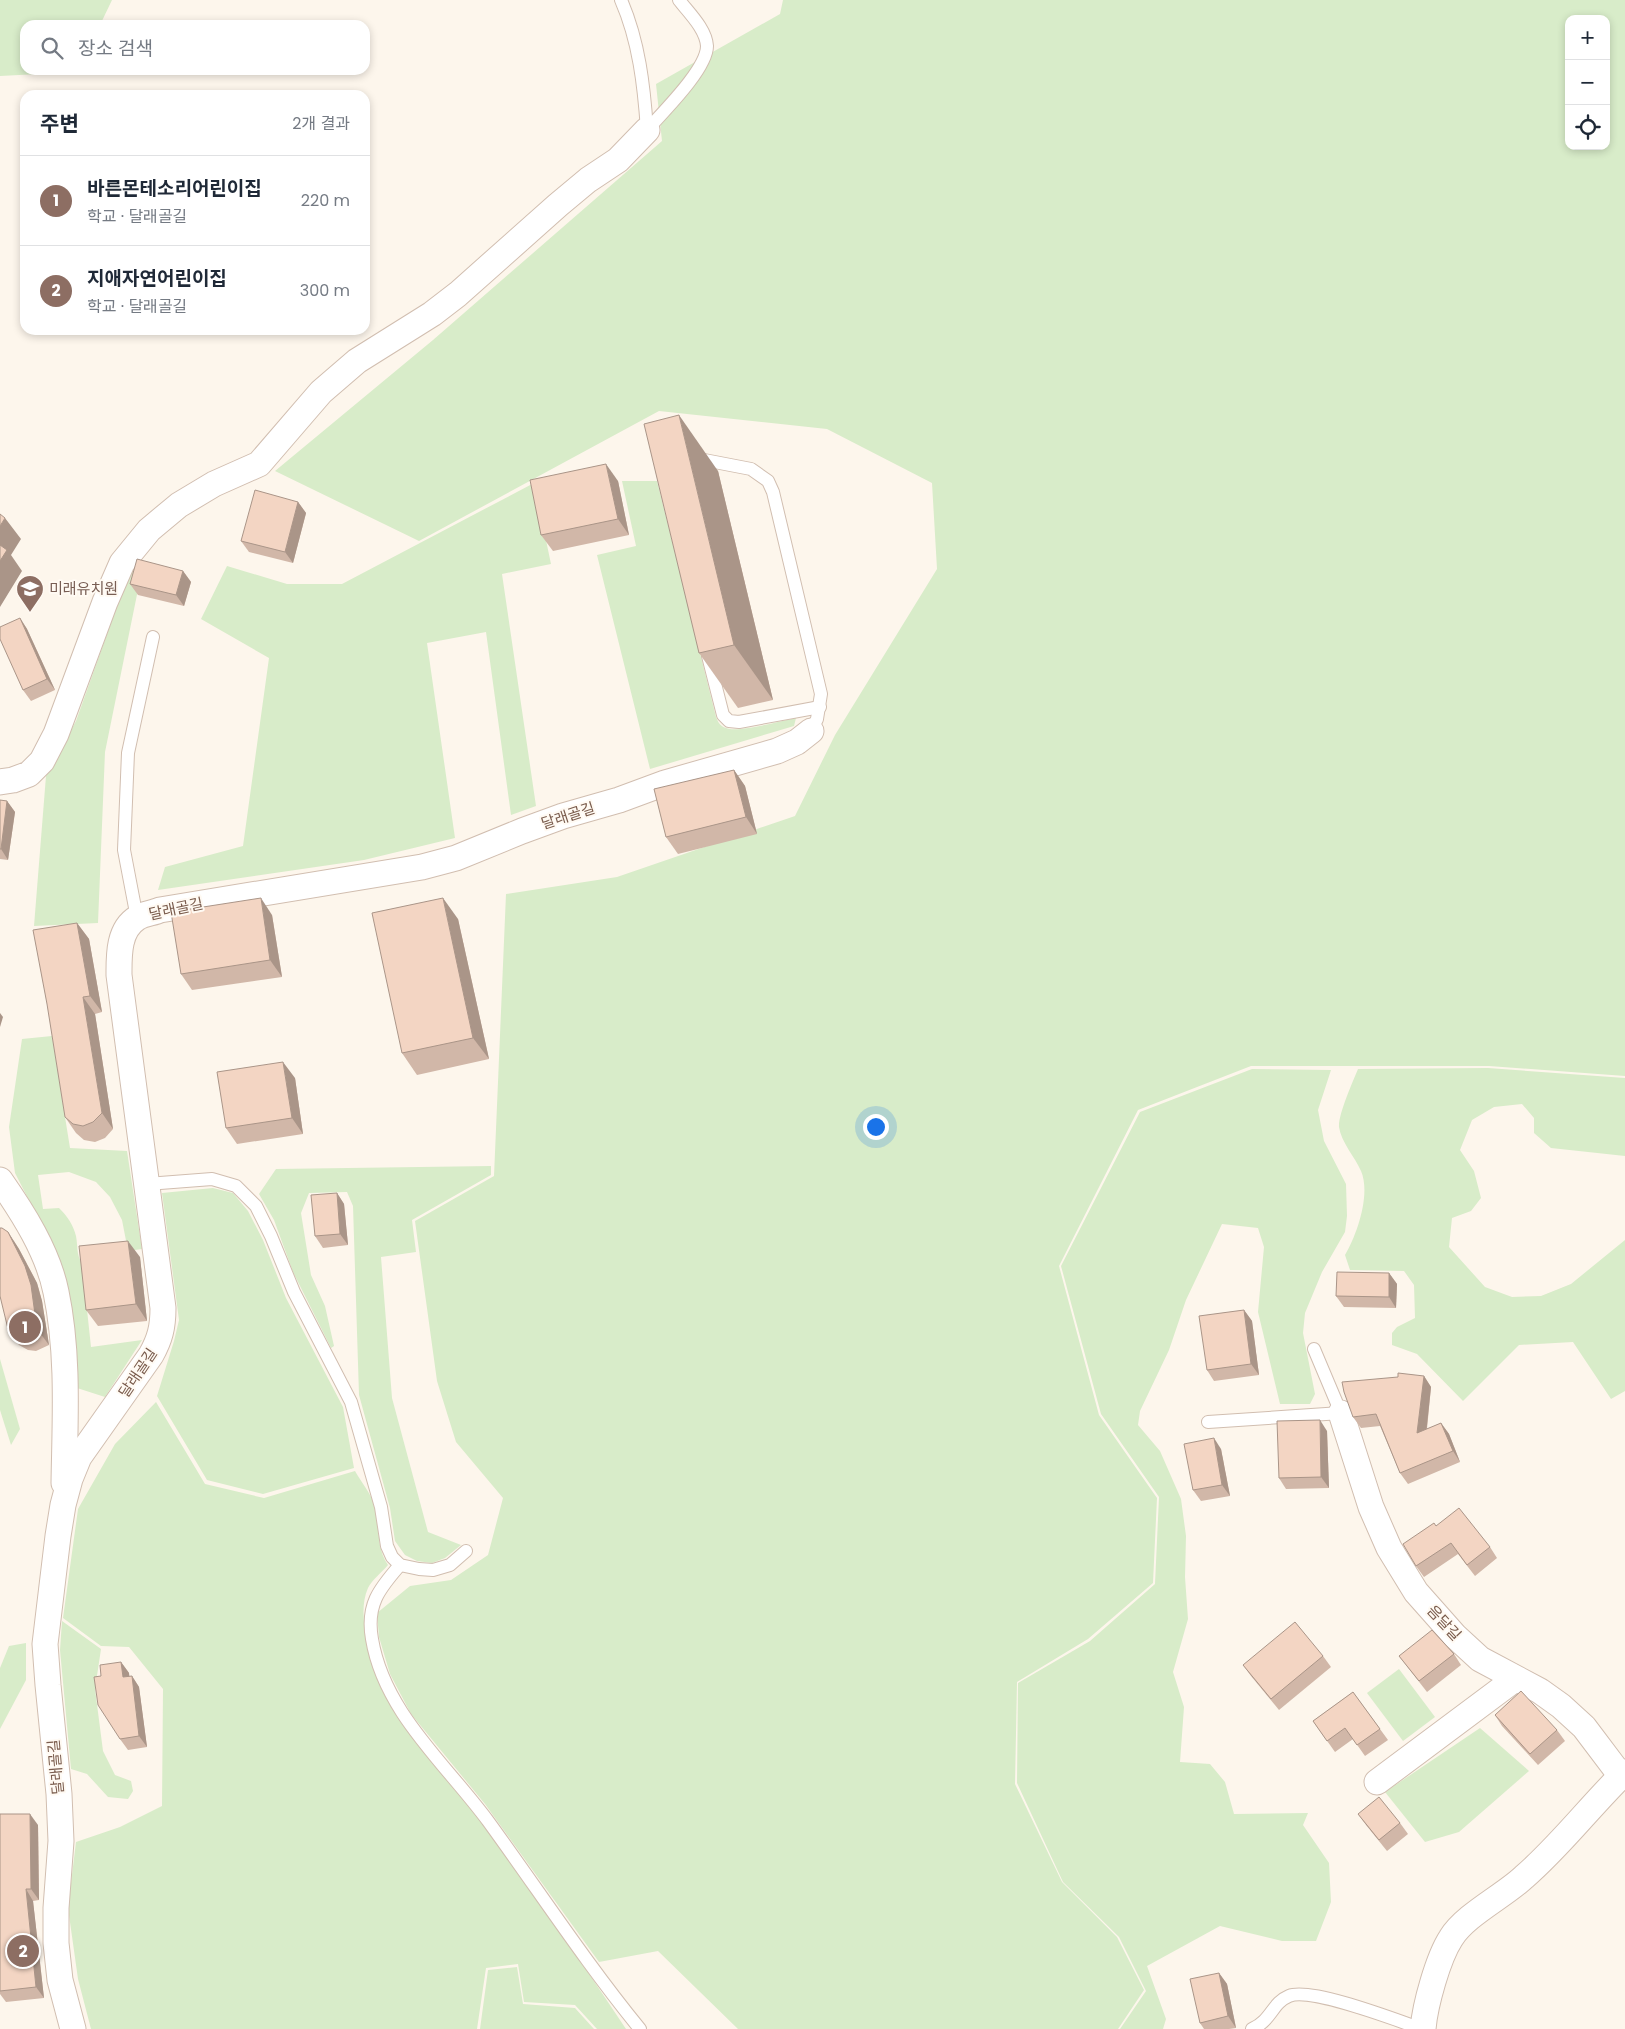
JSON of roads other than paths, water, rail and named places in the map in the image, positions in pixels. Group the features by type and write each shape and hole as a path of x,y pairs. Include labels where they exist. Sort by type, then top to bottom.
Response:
{"street":[{"path":"0,782 13,780 29,774 42,761 56,734 105,602 122,563 148,530 179,505 214,484 259,464 297,418 328,386 357,362 432,314 458,294 558,205 588,180 618,160 647,130"},
{"name":"달래골길","path":"63,1505 70,1479 79,1458 151,1356 160,1340 163,1324 163,1308 119,975 119,951 125,932 137,918 160,910 422,867 456,858 563,816 619,800 666,783 777,751 797,742 810,731"},
{"name":"달래골길","path":"0,1180 38,1245 56,1291 64,1362 63,1505 46,1644 48,1685 59,1794 60,1841 56,1943 60,1980 73,2029"},
{"name":"음달길","path":"1341,1413 1372,1507 1389,1548 1416,1592 1455,1636 1480,1659 1540,1691 1561,1706 1584,1727 1623,1774 1548,1856 1523,1878 1460,1926 1451,1938 1432,1987 1423,2029"},
{"path":"1378,1782 1515,1679"}],"lane":[{"path":"621,0 640,59 645,92 647,130"},
{"path":"647,130 696,72 704,59 707,45 703,32 679,0"},
{"path":"680,459 685,457 751,469 768,481 773,492 821,694 817,720 810,731"},
{"path":"137,918 124,850 128,753 153,637"},
{"path":"704,640 723,715 729,721 739,722 820,707"},
{"path":"147,1184 212,1179 236,1186 256,1206 271,1236 294,1292 351,1402 381,1507 386,1546 392,1557 400,1565 419,1570 434,1570 450,1565 466,1551"},
{"path":"1208,1422 1341,1413 1314,1349"},
{"path":"400,1565 376,1594 370,1613 372,1638 382,1675 404,1717 477,1806 640,2029"},
{"path":"1252,2029 1262,2024 1271,2015 1278,2002 1290,1996 1307,1994 1326,1997 1423,2029"}],"place":[{"name":"미래유치원","path":"30,613"},
{"name":"바른몬테소리어린이집","path":"25,1327"},
{"name":"지애자연어린이집","path":"23,1951"}]}
